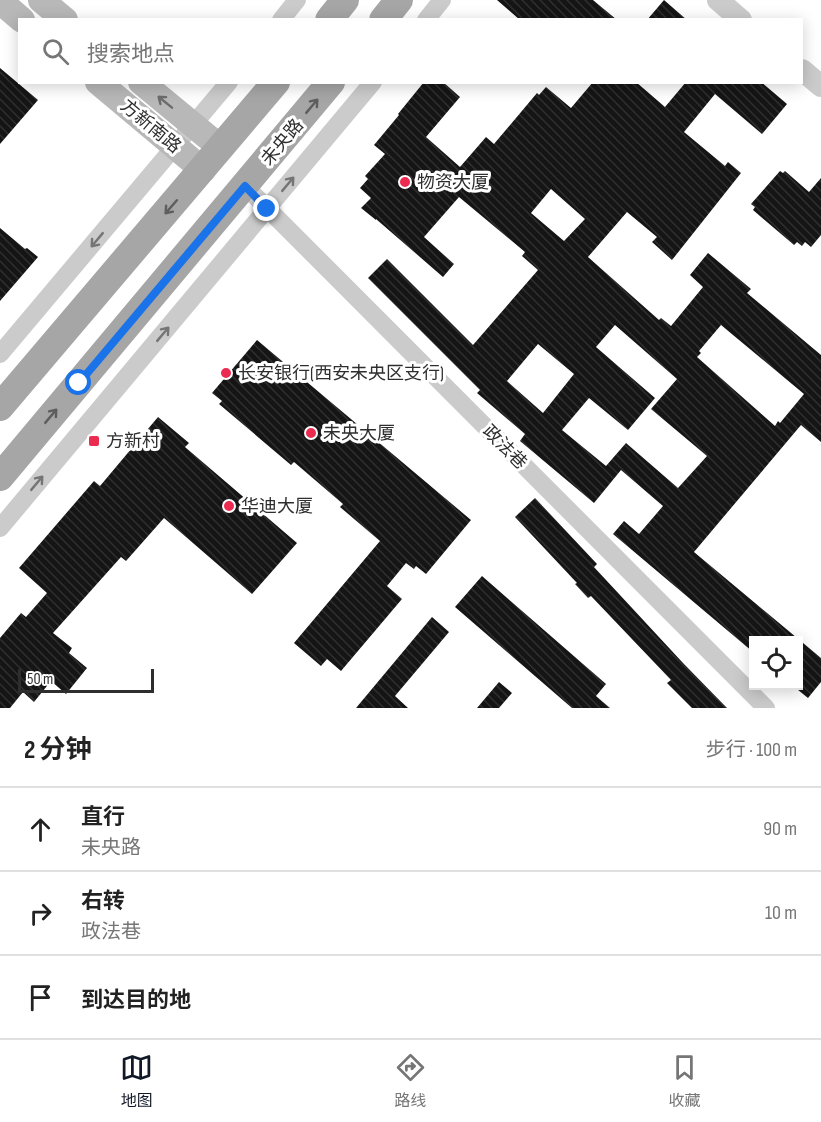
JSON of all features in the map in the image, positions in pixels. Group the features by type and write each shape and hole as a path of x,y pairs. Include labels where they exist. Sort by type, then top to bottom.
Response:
{"main road":[{"path":"41,0 62,18"},
{"path":"330,18 345,0"},
{"path":"385,18 399,0"},
{"path":"0,1 20,18"},
{"name":"方新南路","path":"100,84 175,147 212,159"},
{"name":"方新南路","path":"143,84 193,126 212,159"},
{"path":"0,407 274,84"},
{"name":"未央路","path":"0,477 329,84"}],"street":[{"path":"283,18 297,0"},
{"path":"428,18 442,0"},
{"path":"718,0 739,18"},
{"path":"803,72 821,86"},
{"path":"0,354 227,84"},
{"path":"0,528 371,84"},
{"name":"政法巷","path":"245,186 766,708"}],"building":[{"path":"497,0 593,0 615,18 518,18"},
{"path":"664,0 685,18 649,18"},
{"path":"0,68 38,100 0,144"},
{"path":"422,84 445,84 460,97 426,137 460,167 486,137 494,144 537,93 539,95 546,87 571,108 591,84 638,84 665,107 684,84 763,84 787,104 762,134 715,94 684,132 725,166 728,162 741,173 672,260 652,242 657,237 627,212 588,257 659,320 661,318 671,326 703,287 690,275 708,253 751,289 747,293 821,355 821,442 801,425 694,552 795,636 749,636 749,649 613,534 624,521 639,534 663,506 621,470 594,503 520,441 525,434 477,393 480,390 368,278 387,259 473,345 538,270 522,256 525,252 459,197 424,237 454,264 443,277 361,208 371,198 360,188 368,179 365,176 385,154 374,145","holes":["551,189 585,219 564,241 531,213","615,325 677,379 651,409 707,456 678,488 626,443 606,466 562,430 589,398 628,430 655,398 596,347","721,325 804,394 775,426 697,357 701,353 699,351","538,344 574,374 543,413 507,381"]},
{"path":"780,171 783,173 785,171 809,192 821,178 821,235 811,247 805,242 802,246 797,242 794,245 753,210 755,207 751,204"},
{"path":"0,228 38,257 0,301"},
{"name":"未央大厦","path":"257,340 471,520 426,574 416,566 414,569 406,563 387,586 402,599 341,671 327,659 321,666 294,643 380,541 340,507 343,504 294,462 291,465 219,404 222,401 212,393"},
{"path":"158,417 189,443 185,447 297,543 252,594 164,518 126,561 121,557 53,633 72,648 69,653 87,668 66,694 51,681 34,702 23,692 10,708 0,708 0,638 21,613 26,617 47,593 19,568 94,481 100,486"},
{"path":"535,498 597,564 594,567 727,708 692,708 667,683 671,680 591,596 588,598 575,584 577,583 515,517"},
{"path":"482,576 606,684 596,696 610,708 572,708 455,607"},
{"path":"432,617 449,632 395,696 408,708 356,708"},
{"path":"803,643 821,658 821,682 808,698 798,690 803,690"},
{"path":"499,682 512,693 499,708 477,708"}],"place":[{"name":"物资大厦","path":"405,182"},
{"name":"长安银行(西安未央区支行)","path":"226,373"},
{"name":"未央大厦","path":"311,433"},
{"name":"方新村","path":"94,441"},
{"name":"华迪大厦","path":"229,506"}],"route":[{"path":"79,383 245,186 267,209"}]}
